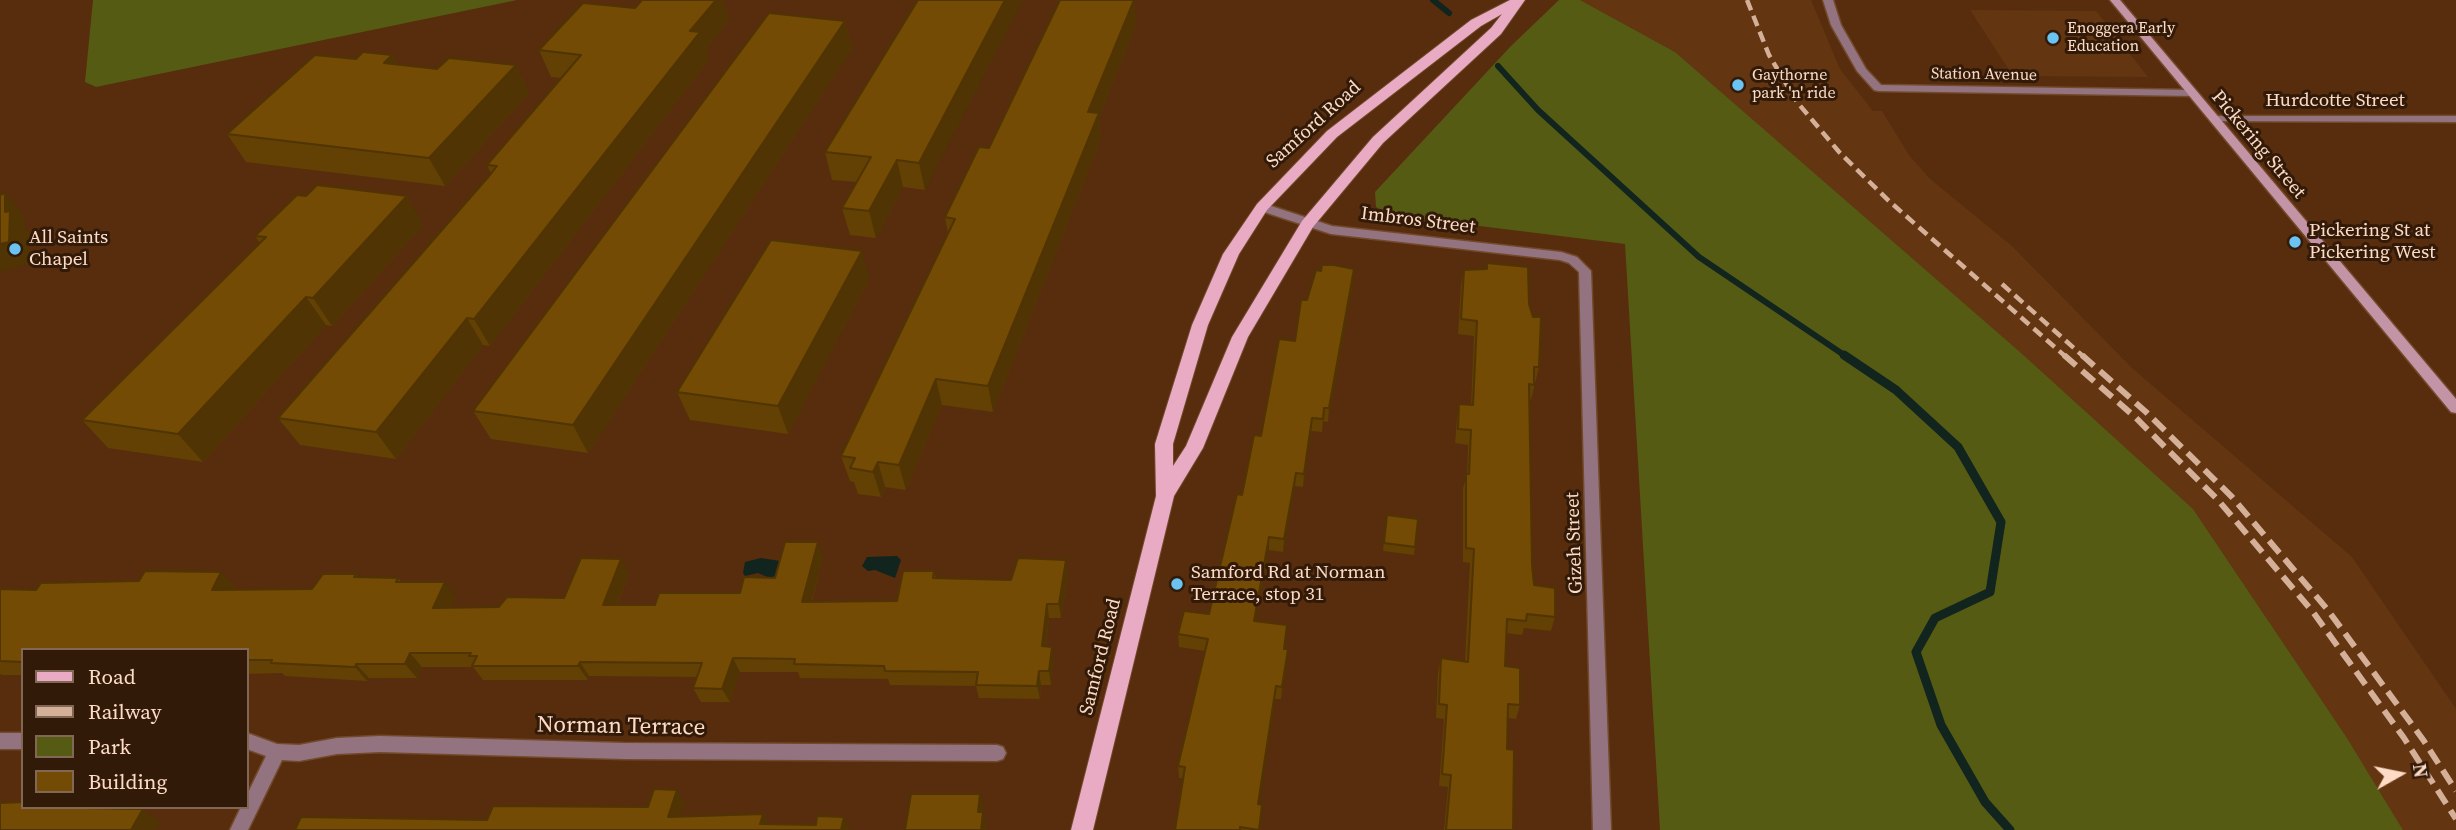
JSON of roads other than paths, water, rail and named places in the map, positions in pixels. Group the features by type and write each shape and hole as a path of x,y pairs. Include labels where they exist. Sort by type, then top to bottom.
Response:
{"main road":[{"name":"Pickering Street","path":"2115,0 2456,408"},
{"name":"Samford Road","path":"1082,830 1166,495 1164,444 1200,325 1231,254 1262,206 1304,159 1373,101 1476,23 1518,1"},
{"name":"Samford Road","path":"1166,495 1194,448 1240,337 1307,223 1378,140 1496,31 1518,1"}],"street":[{"name":"Station Avenue","path":"1828,0 1836,25 1862,71 1878,88 2192,93"},
{"name":"Hurdcotte Street","path":"2214,119 2456,119"},
{"name":"Imbros Street","path":"1262,206 1307,223 1342,231 1573,260"},
{"name":"Gizeh Street","path":"1573,260 1585,271 1587,282 1602,830"},
{"path":"0,741 21,741"},
{"name":"Norman Terrace","path":"248,741 277,752 299,753 337,746 380,744 624,751 996,753"},
{"path":"239,830 277,752"}],"water":[{"path":"897,556 901,560 895,578 875,570 868,571 862,566 867,557"},
{"path":"761,558 780,561 777,575 770,578 758,573 745,576 745,562"}],"waterway":[{"path":"1433,0 1449,13"},
{"path":"1498,66 1538,110 1699,257 1847,357"},
{"path":"1844,355 1896,390 1958,447 2001,522 1990,592 1935,618 1916,652 1941,725 1985,802 2010,830"}],"railway":[{"path":"1747,0 1769,55 1797,102 1840,153 1889,201 2066,357"},
{"path":"2002,284 2084,357"},
{"path":"2064,355 2135,417 2218,500 2313,612 2404,738 2456,819"},
{"path":"2082,355 2146,412 2232,497 2327,609 2424,741 2456,791"}],"place":[{"name":"Enoggera Early Education","path":"2053,38"},
{"name":"Gaythorne park 'n' ride","path":"1738,85"},
{"name":"Pickering St at Pickering West","path":"2295,242"},
{"name":"All Saints Chapel","path":"15,249"},
{"name":"Samford Rd at Norman Terrace, stop 31","path":"1177,584"}]}
